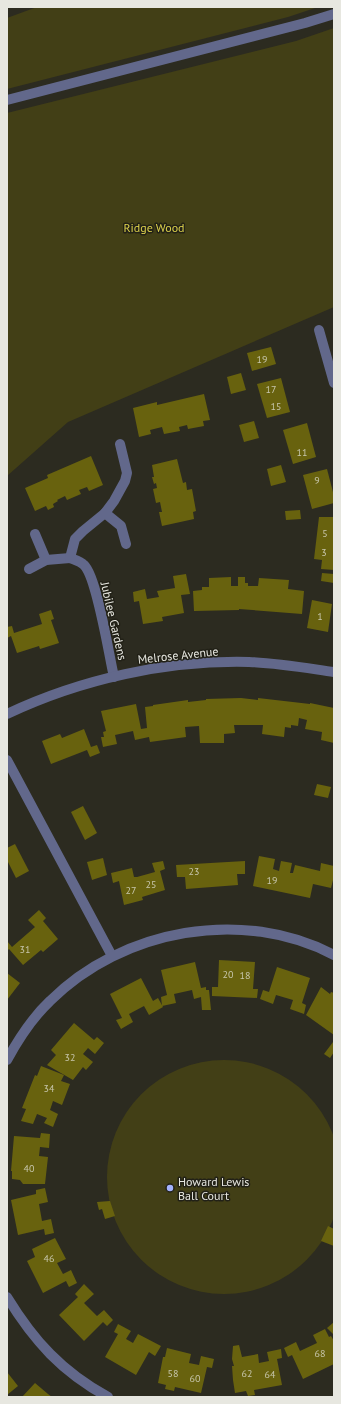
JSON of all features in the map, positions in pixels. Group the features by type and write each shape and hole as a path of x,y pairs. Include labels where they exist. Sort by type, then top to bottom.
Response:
{"street":[{"path":"7,100 290,27 334,14"},
{"path":"319,330 334,383"},
{"path":"30,569 46,560 70,558 75,539 105,513 114,501 125,481 127,473 120,444"},
{"path":"105,513 121,526 126,544"},
{"path":"35,534 46,560"},
{"name":"Jubilee Gardens","path":"70,558 84,565 94,585 114,677"},
{"name":"Melrose Avenue","path":"7,714 66,690 114,677 158,668 249,662 294,666 334,672"},
{"path":"7,760 112,956"},
{"path":"7,1060 28,1025 50,1000 89,970 112,956 141,944 171,935 203,930 234,929 266,932 297,939 334,954"},
{"path":"7,1297 21,1319 52,1356 71,1374 108,1397"}],"green space":[{"path":"37,7 318,7 288,17 7,89 7,18"},
{"name":"Ridge Wood","path":"334,28 334,307 68,422 7,476 7,113 296,41"},
{"path":"224,1060 247,1062 269,1069 289,1080 307,1094 321,1112 332,1132 339,1154 341,1177 339,1200 332,1222 321,1242 307,1260 289,1274 269,1285 247,1292 224,1294 201,1292 179,1285 159,1274 141,1260 127,1242 116,1222 109,1200 107,1177 109,1154 116,1132 127,1112 141,1094 159,1080 179,1069 201,1062"}],"building":[{"path":"271,347 276,364 252,371 247,353"},
{"path":"241,373 246,390 231,394 227,377"},
{"path":"281,378 290,412 267,418 257,384"},
{"path":"204,394 210,420 203,421 204,426 188,429 187,425 179,427 180,431 164,434 162,427 150,430 151,434 139,437 133,408 157,402 157,405"},
{"path":"254,421 259,438 244,442 239,425"},
{"path":"307,423 316,457 293,464 283,430"},
{"path":"91,456 103,485 89,491 87,487 79,490 81,494 67,500 65,496 57,500 58,501 53,504 54,507 48,510 46,506 35,511 25,488 48,478 47,475"},
{"path":"177,459 183,483 186,482 187,490 192,489 196,511 193,512 194,519 162,526 159,512 162,512 160,502 156,503 153,489 157,488 152,477 154,477 152,465"},
{"path":"281,465 286,482 271,486 267,469"},
{"path":"327,469 334,496 334,503 312,509 303,475"},
{"path":"300,510 301,519 286,520 285,511"},
{"path":"319,517 334,517 334,570 321,569 322,560 314,559"},
{"path":"322,573 334,574 334,583 321,581"},
{"path":"186,574 190,594 181,595 184,613 162,617 163,621 143,624 139,601 134,602 133,592 145,589 147,599 159,597 157,591 175,588 173,576"},
{"path":"231,577 231,586 238,586 238,577 245,577 245,583 248,583 248,586 258,586 259,578 289,580 288,589 304,591 302,614 239,609 194,611 193,591 202,590 202,587 209,587 209,578"},
{"path":"312,600 332,604 328,632 307,628"},
{"path":"51,610 54,619 51,620 59,643 40,649 39,646 17,653 11,636 7,638 7,627 12,626 14,633 42,624 39,614"},
{"path":"241,698 258,700 258,698 310,703 334,708 334,743 321,740 322,732 305,729 307,720 299,718 298,726 291,725 291,728 285,727 284,737 262,734 263,725 234,725 235,733 224,734 224,743 200,743 199,726 185,727 186,737 150,742 149,737 135,740 133,731 115,735 117,744 103,747 101,737 104,737 103,732 106,731 101,711 136,704 141,729 147,728 145,707 188,700 188,702 206,699"},
{"path":"84,729 91,747 97,745 100,753 90,757 87,750 51,764 42,741 60,734 62,738"},
{"path":"317,784 331,787 328,798 314,795"},
{"path":"83,806 97,833 85,840 71,812"},
{"path":"15,844 29,871 16,878 7,860 7,848"},
{"path":"259,856 275,859 273,869 279,871 281,861 292,863 290,873 293,873 295,865 320,871 321,863 334,866 334,876 331,888 313,884 310,898 253,886"},
{"path":"103,858 107,875 92,880 87,862"},
{"path":"163,861 165,869 160,871 165,890 142,897 143,900 124,905 119,881 113,883 111,873 132,868 134,877 137,877 155,872 152,863"},
{"path":"245,861 245,874 237,874 238,885 186,889 185,877 177,877 176,865"},
{"path":"39,910 46,918 43,921 58,939 43,952 41,950 23,965 9,949 7,951 7,941 12,947 35,927 28,920"},
{"path":"219,960 255,962 253,989 258,989 257,998 212,996 212,987 218,987"},
{"path":"195,962 201,988 206,987 206,990 209,990 211,1010 202,1010 201,997 194,999 192,990 174,994 176,1003 162,1006 161,997 167,995 161,970"},
{"path":"277,967 310,978 302,1003 306,1005 304,1014 290,1009 293,1000 276,995 273,1004 260,999 263,990 269,992"},
{"path":"7,973 20,983 7,1000"},
{"path":"141,978 153,1001 158,998 163,1007 149,1015 144,1006 129,1014 133,1022 121,1029 116,1020 122,1018 110,994"},
{"path":"321,987 330,994 331,992 334,993 334,1035 306,1015"},
{"path":"74,1023 94,1040 97,1037 104,1043 95,1054 88,1048 83,1054 93,1062 86,1070 83,1067 73,1080 47,1065 56,1055 51,1050"},
{"path":"333,1042 334,1052 330,1058 324,1054"},
{"path":"41,1066 64,1075 61,1081 70,1084 62,1105 53,1101 50,1110 58,1114 53,1127 44,1123 47,1118 37,1114 33,1124 21,1121 26,1109 22,1108 35,1075 37,1076"},
{"path":"41,1133 50,1134 49,1148 40,1147 39,1156 48,1157 45,1184 23,1184 20,1180 12,1179 11,1171 14,1136 40,1138"},
{"path":"45,1188 48,1202 39,1204 42,1221 51,1219 54,1233 45,1235 44,1229 18,1235 11,1200 36,1194 36,1190"},
{"path":"110,1201 115,1216 105,1219 102,1209 99,1210 97,1202"},
{"path":"328,1226 334,1229 334,1246 321,1241"},
{"path":"55,1238 66,1259 57,1263 63,1274 71,1270 77,1283 69,1287 66,1281 43,1293 27,1261 35,1257 32,1249"},
{"path":"84,1284 94,1294 84,1303 97,1316 104,1310 113,1320 107,1326 103,1322 84,1341 59,1315 78,1297 75,1294"},
{"path":"334,1322 334,1335 327,1328"},
{"path":"118,1324 131,1331 126,1339 133,1343 138,1334 161,1346 155,1356 149,1352 136,1375 105,1357 118,1334 114,1332"},
{"path":"325,1329 329,1337 331,1336 334,1341 334,1364 303,1379 292,1355 288,1357 284,1348 296,1342 300,1351 317,1343 313,1335"},
{"path":"239,1345 242,1357 258,1354 259,1363 269,1361 267,1352 281,1349 282,1358 277,1359 282,1385 254,1390 255,1395 248,1396 246,1391 235,1393 232,1366 234,1366 232,1359 233,1346"},
{"path":"167,1348 191,1354 189,1363 199,1365 201,1356 214,1359 212,1368 207,1367 201,1393 175,1387 174,1391 165,1389 166,1385 158,1383 163,1357 165,1357"},
{"path":"7,1372 18,1386 7,1395"},
{"path":"35,1383 48,1394 52,1397 22,1397"}],"place":[{"name":"Howard Lewis Ball Court","path":"170,1188"}]}
